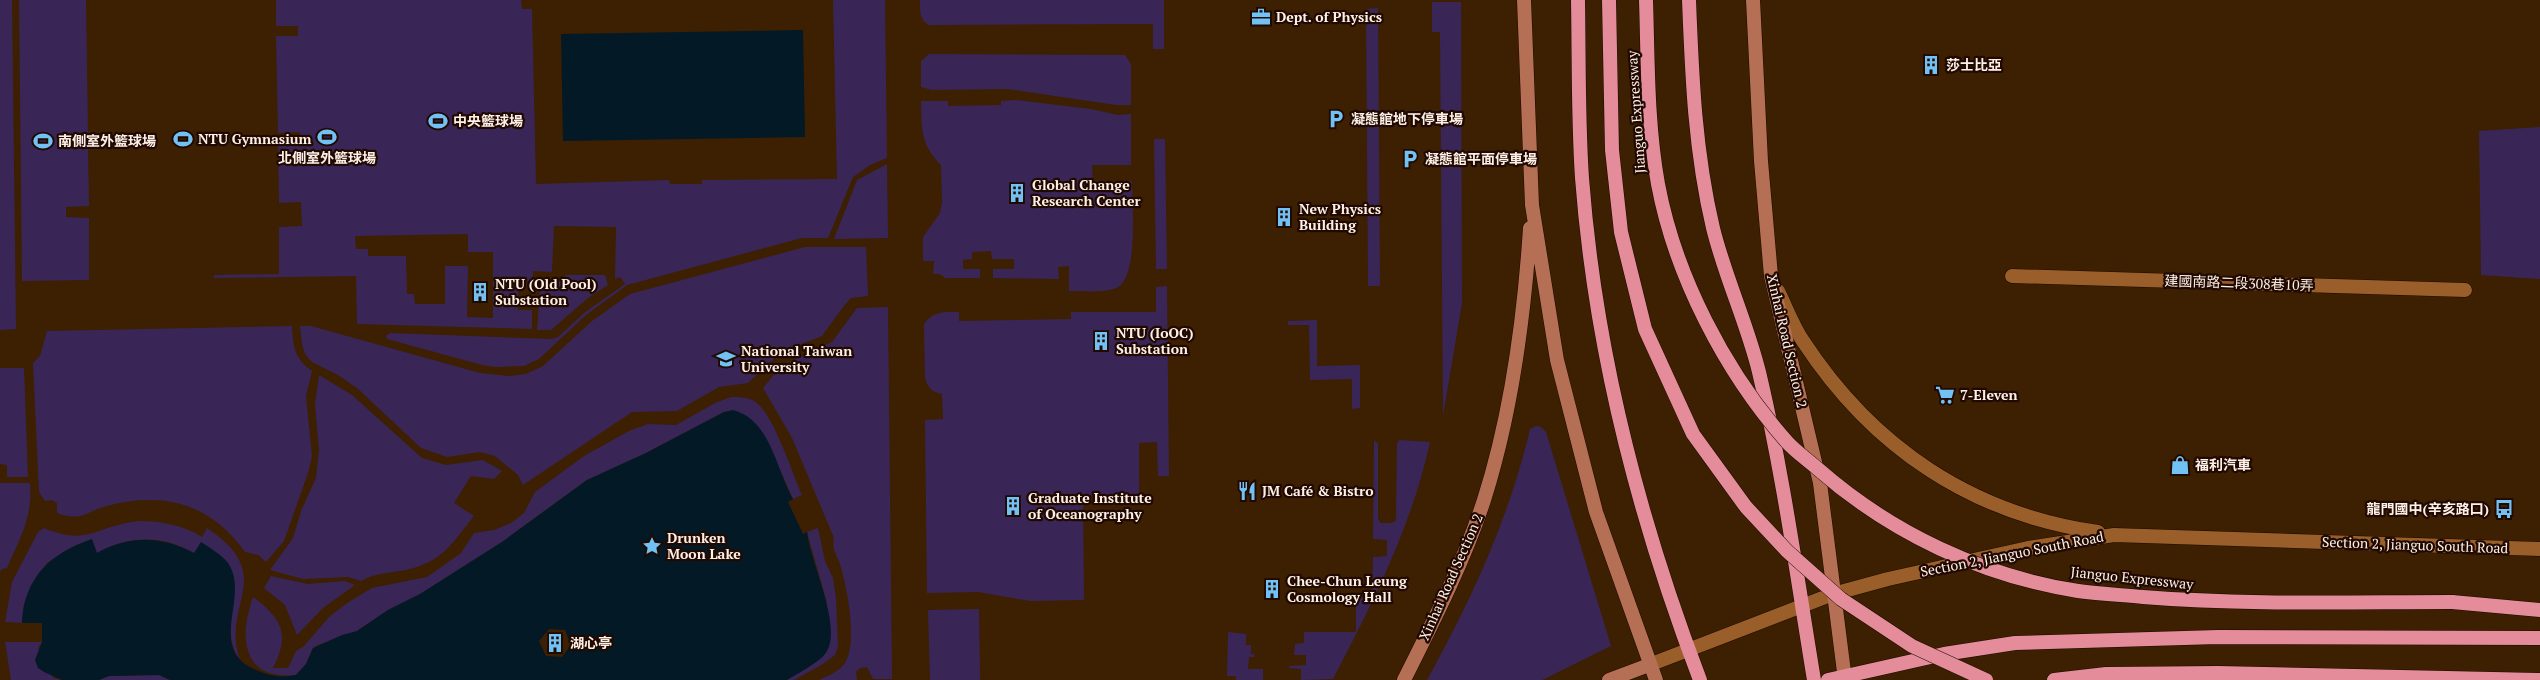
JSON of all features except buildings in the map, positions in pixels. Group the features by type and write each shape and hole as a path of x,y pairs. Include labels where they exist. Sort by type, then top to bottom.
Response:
{"highway":[{"path":"1578,0 1582,178 1610,368 1626,443 1656,555 1700,680"},
{"name":"Jianguo Expressway","path":"1609,0 1612,150 1621,232 1645,329 1693,434 1746,507 1786,551 1841,599 1912,646 1986,680"},
{"name":"Jianguo Expressway","path":"1646,0 1652,138 1658,186 1672,237 1690,290 1719,346 1748,390 1788,443 1837,486 1884,519 1935,548 1986,568 2003,574 2078,591 2203,602 2452,602 2540,610"},
{"path":"1689,0 1692,74 1699,163 1714,230 1759,371 1792,537 1814,680"},
{"path":"1828,680 1845,678 1944,654 2015,643 2218,637 2540,638"},
{"path":"2054,680 2106,674 2218,673 2539,680"}],"main road":[{"name":"Xinhai Road Section 2","path":"1404,680 1446,595 1486,491 1510,404 1525,305 1532,205 1524,0"},
{"name":"Xinhai Road Section 2","path":"1753,0 1761,161 1771,276 1820,483 1845,678"},
{"name":"Xinhai Road Section 2","path":"1532,205 1557,360 1596,512 1649,665 1656,680"},
{"path":"1609,680 1649,665"}],"street":[{"path":"1771,276 1802,340 1813,356 1843,396 1893,446 1951,485 2015,514 2064,527 2114,535"},
{"name":"建國南路二段308巷10弄","path":"2012,276 2466,290"},
{"name":"Section 2, Jianguo South Road","path":"1649,665 1833,594 1927,568 2028,548 2114,535 2540,549"}],"shaded area":[{"path":"0,0 12,0 16,329 0,330"},
{"name":"南側室外籃球場","path":"19,0 86,0 88,135 65,135 64,146 88,145 89,206 66,207 66,217 89,218 89,280 22,281"},
{"path":"276,0 521,0 522,9 532,9 536,184 669,180 670,184 702,184 702,180 837,179 833,0 885,0 887,158 870,165 853,177 828,238 802,238 627,285 586,315 539,359 524,366 495,367 482,365 387,339 386,336 390,333 551,339 558,337 584,313 625,284 620,277 615,279 616,227 554,226 552,272 533,271 532,281 518,281 518,310 532,310 532,329 357,324 356,276 214,278 214,275 279,274 279,227 302,226 301,202 279,203 278,143 300,142 300,132 278,133 276,36 298,36 298,26 276,26","holes":["468,234 468,252 493,252 493,318 467,317 468,266 445,266 445,304 415,304 414,294 407,294 406,256 368,256 368,249 356,249 355,236"]},
{"path":"920,0 1164,0 1164,49 1153,49 1153,24 929,25 922,18"},
{"path":"1432,2 1461,2 1462,303 1443,416 1440,32 1432,32"},
{"path":"1378,8 1380,286 1368,286 1366,9"},
{"path":"929,54 1125,55 1131,64 1131,105 1116,105 1008,89 932,90 921,87 921,61"},
{"name":"Global Change Research Center","path":"1015,100 1091,109 1118,115 1131,114 1131,165 1092,165 1093,181 1132,181 1133,239 1131,256 1128,271 1123,282 1116,288 1099,291 1069,291 1069,266 1058,267 1059,279 993,278 993,269 1014,269 1014,259 992,259 991,251 972,252 972,259 963,260 963,269 980,269 980,278 945,278 940,274 933,274 934,261 923,261 923,237 940,213 942,202 941,165 926,143 922,128 921,101 948,101 948,106 1001,105 1001,101"},
{"path":"2540,127 2540,279 2481,275 2479,131"},
{"path":"1154,139 1165,139 1167,269 1156,269"},
{"path":"887,164 888,238 834,239 857,180"},
{"path":"805,247 866,247 868,296 851,298 822,336 781,352 748,383 719,387 677,411 632,412 523,485 518,475 495,456 480,452 447,457 421,448 357,388 338,375 312,362 305,354 302,344 300,326 311,326 480,373 509,376 526,374 543,366 592,321 630,294"},
{"path":"566,275 605,275 608,285 588,298 551,330 537,330 540,288 553,288"},
{"path":"1167,286 1169,476 1158,476 1157,442 1139,443 1139,496 1083,495 1084,600 1030,601 978,592 927,593 925,420 943,419 942,394 931,389 925,378 924,324 927,320 935,314 948,312 959,312 959,321 1071,319 1071,312 1156,312 1156,287"},
{"path":"888,307 892,679 873,679 867,667 860,668 856,672 857,680 819,680 840,668 845,663 849,654 851,629 846,589 841,567 834,550 834,538 792,438 763,388 781,366 832,342 857,308"},
{"path":"1317,320 1317,366 1360,365 1360,408 1352,409 1352,379 1310,380 1309,325 1288,325 1288,321"},
{"path":"292,326 293,340 298,356 312,371 306,396 312,456 308,473 284,541 266,562 258,555 245,552 217,522 185,505 167,501 148,500 128,502 99,508 84,515 73,517 57,513 57,503 52,500 45,501 39,492 33,363 40,356 47,331"},
{"path":"0,368 24,368 28,477 7,477 7,465 0,464"},
{"path":"319,375 352,395 422,458 446,465 483,460 502,471 494,479 471,476 454,503 474,516 453,543 438,557 419,566 377,575 361,581 348,577 303,579 270,570 293,538 301,511 316,478 319,450 315,404"},
{"path":"731,397 749,399 761,407 775,430 802,495 793,499 776,461 724,412 646,453 587,480 502,542 420,594 388,610 357,631 313,648 306,664 296,675 278,675 264,671 255,663 249,653 246,641 246,627 253,597 271,613 281,628 281,646 273,668 288,668 296,651 304,646 329,617 347,603 372,588 427,577 461,553 474,533 494,530 511,523 524,513 535,492 584,456 629,431 648,424 676,425 715,403"},
{"path":"1536,426 1541,427 1546,432 1611,646 1542,680 1427,680 1459,620 1487,558 1511,495 1530,429"},
{"path":"1374,440 1378,444 1378,519 1381,523 1392,523 1396,520 1397,444 1399,440 1430,442 1413,504 1402,534 1376,593 1333,679 1301,680 1301,669 1289,668 1289,666 1306,665 1306,655 1294,655 1295,644 1304,643 1304,632 1356,632 1356,598 1372,598 1373,557 1387,556 1387,540 1373,539"},
{"path":"0,483 30,483 30,495 27,517 21,537 7,568 2,569 0,572"},
{"path":"139,521 172,524 202,537 207,528 228,545 240,561 244,576 236,640 240,660 232,644 231,635 234,588 193,553 170,543 157,540 120,543 97,553 78,544 47,563 24,603 22,623 5,622 12,582 38,532 44,528 59,533 83,535"},
{"path":"818,528 825,561 833,578 836,598 838,646 835,655 823,664 794,680 787,680 823,656 827,603 807,532"},
{"path":"271,576 308,584 345,581 355,585 323,608 297,635 285,605 264,588"},
{"path":"979,609 980,680 930,680 928,610"},
{"path":"1228,632 1246,634 1246,645 1251,645 1251,654 1254,654 1254,657 1249,657 1248,669 1263,669 1263,680 1236,680 1236,676 1227,676"},
{"path":"5,642 42,642 38,648 53,678 62,680 11,680"},
{"path":"159,675 170,680 99,680 109,676"}],"water":[{"path":"803,30 805,137 563,141 561,34"},
{"name":"Drunken Moon Lake","path":"733,410 746,416 756,424 771,447 793,499 788,502 803,534 807,532 828,610 831,640 827,651 815,663 787,680 170,680 159,675 109,676 99,680 62,680 38,668 35,660 42,642 42,623 22,623 28,592 34,580 52,560 77,545 92,539 97,553 121,543 146,540 170,543 194,553 201,542 228,563 234,576 235,591 231,636 233,649 241,661 256,670 271,675 296,675 306,664 313,648 342,635 357,631 388,610 420,594 502,542 587,480 646,453 724,412","holes":["549,629 565,630 571,645 562,657 546,656 539,641"]}],"place":[{"name":"Dept. of Physics","path":"1261,17"},
{"name":"莎士比亞","path":"1931,65"},
{"name":"凝態館地下停車場","path":"1336,119"},
{"name":"中央籃球場","path":"438,121"},
{"name":"北側室外籃球場","path":"327,137"},
{"name":"NTU Gymnasium","path":"183,139"},
{"name":"南側室外籃球場","path":"43,141"},
{"name":"凝態館平面停車場","path":"1410,159"},
{"name":"Global Change Research Center","path":"1017,193"},
{"name":"New Physics Building","path":"1284,217"},
{"name":"NTU (Old Pool) Substation","path":"480,292"},
{"name":"NTU (IoOC) Substation","path":"1101,341"},
{"name":"National Taiwan University","path":"726,359"},
{"name":"7-Eleven","path":"1945,395"},
{"name":"福利汽車","path":"2180,465"},
{"name":"JM Café & Bistro","path":"1247,491"},
{"name":"Graduate Institute of Oceanography","path":"1013,506"},
{"name":"龍門國中(辛亥路口)","path":"2504,509"},
{"name":"Drunken Moon Lake","path":"652,546"},
{"name":"Chee-Chun Leung Cosmology Hall","path":"1272,589"},
{"name":"湖心亭","path":"555,643"}]}
